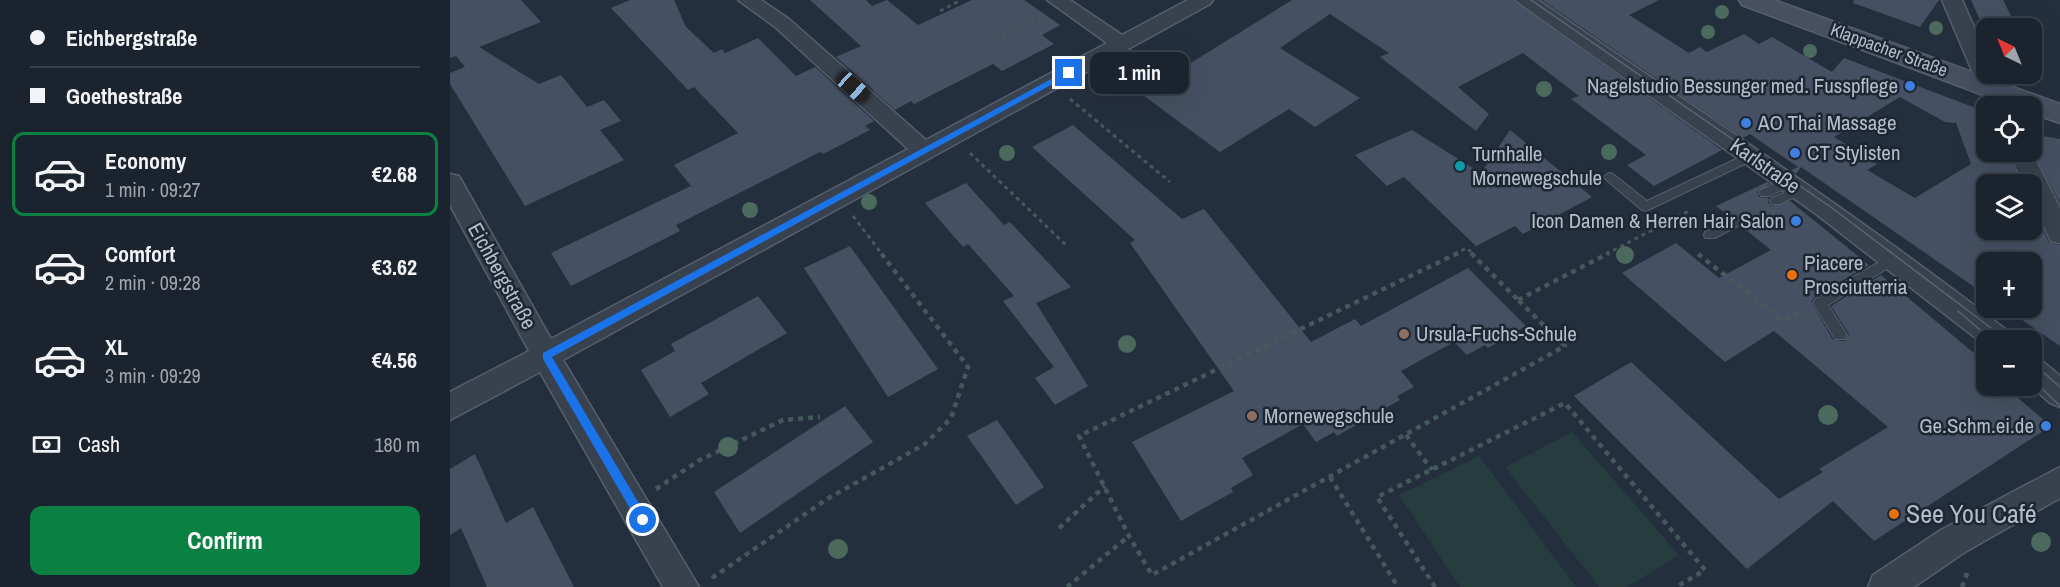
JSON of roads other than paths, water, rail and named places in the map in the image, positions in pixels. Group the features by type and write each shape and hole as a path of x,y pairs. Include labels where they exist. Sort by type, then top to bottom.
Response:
{"street":[{"path":"748,0 782,23 924,151"},
{"path":"450,407 1203,0"},
{"name":"Karlstraße","path":"1525,0 1751,156 1787,191 1893,259 1986,330"},
{"name":"Klappacher Straße","path":"1751,0 1991,96"},
{"path":"1952,0 1993,96"},
{"path":"1062,3 1122,44"},
{"name":"Klappacher Straße","path":"2042,109 2060,114"},
{"path":"2025,162 2060,234"},
{"name":"Eichbergstraße","path":"450,182 546,356 633,504 695,584"},
{"path":"2042,378 2060,394"},
{"path":"1885,587 1953,541 2060,481"}],"lane":[{"path":"1609,177 1646,207 1751,156"},
{"path":"1765,193 1787,191"},
{"path":"1710,235 1736,222"},
{"path":"1840,335 1820,303 1893,259"}],"tram line":[{"path":"1531,0 1832,208 1994,330"},
{"path":"1958,311 1980,330"},
{"path":"2042,371 2060,387"},
{"path":"2042,389 2060,406"}],"place":[{"name":"Nagelstudio Bessunger med. Fusspflege","path":"1910,86"},
{"name":"AO Thai Massage","path":"1746,123"},
{"name":"CT Stylisten","path":"1795,153"},
{"name":"Turnhalle Mornewegschule","path":"1460,166"},
{"name":"Icon Damen & Herren Hair Salon","path":"1796,221"},
{"name":"Piacere Prosciutterria","path":"1792,275"},
{"name":"Ursula-Fuchs-Schule","path":"1404,334"},
{"name":"Mornewegschule","path":"1252,416"},
{"name":"Ge.Schm.ei.de","path":"2046,426"},
{"name":"See You Café","path":"1894,514"}]}
